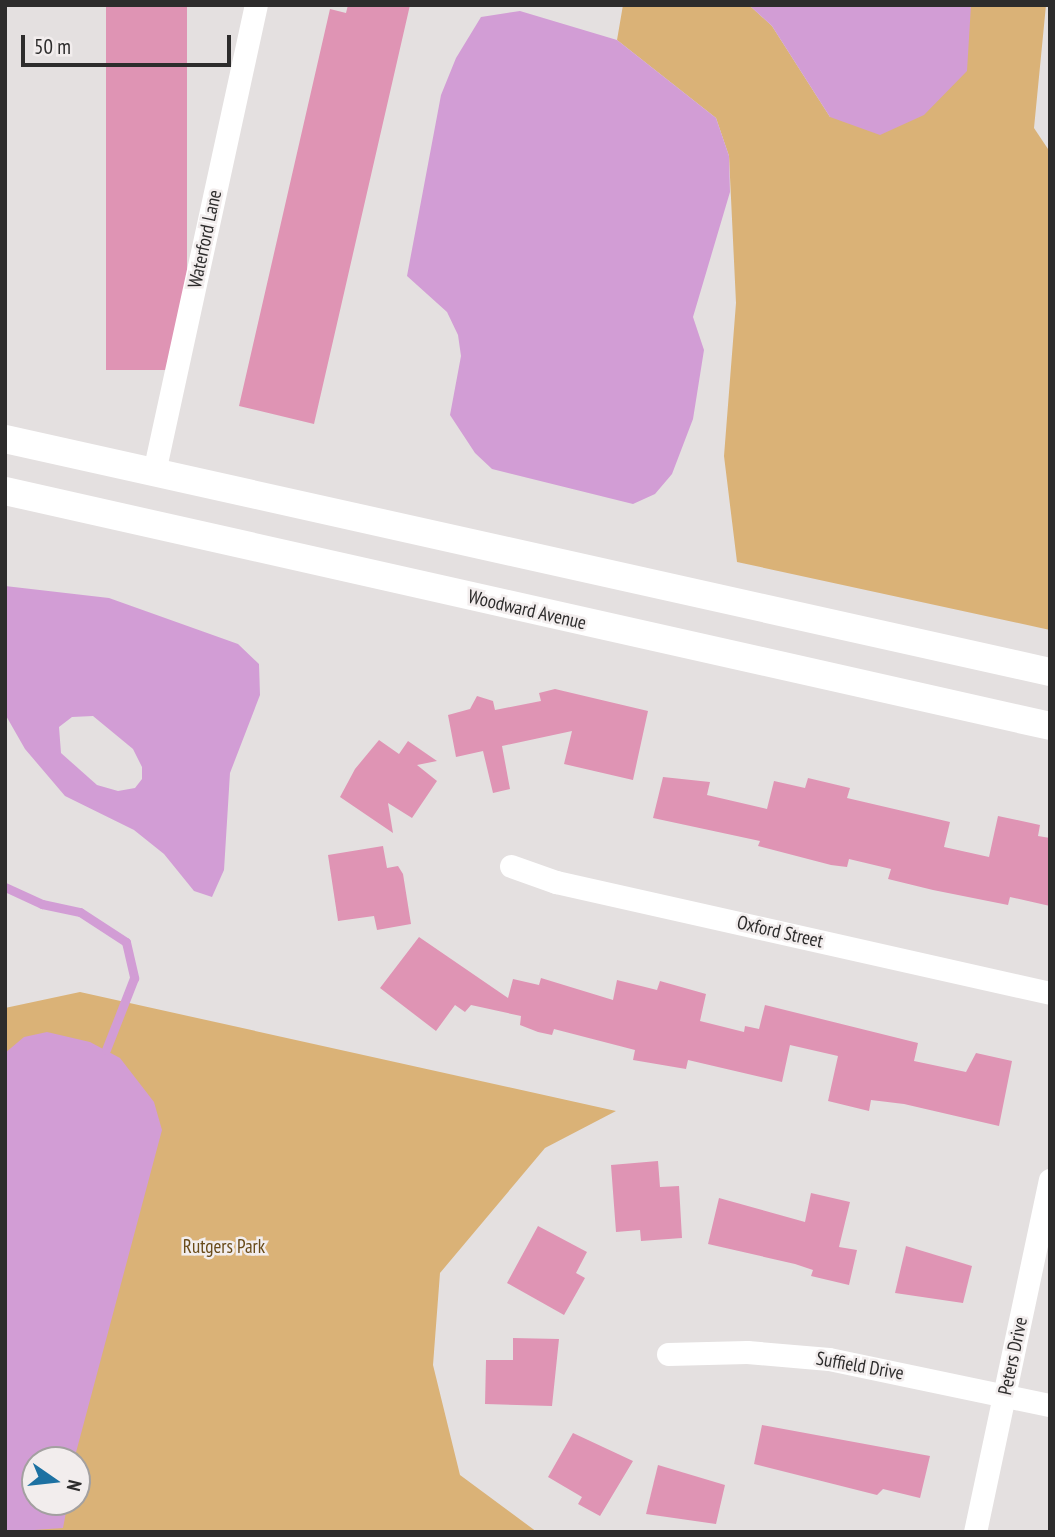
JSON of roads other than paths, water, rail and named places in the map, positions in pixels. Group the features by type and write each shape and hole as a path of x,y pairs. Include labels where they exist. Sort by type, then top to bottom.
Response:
{"street":[{"name":"Waterford Lane","path":"154,472 256,5"},
{"path":"5,439 1050,672"},
{"name":"Woodward Avenue","path":"5,491 1050,726"},
{"name":"Oxford Street","path":"512,866 556,882 1050,993"},
{"name":"Peters Drive","path":"975,1532 1050,1180"},
{"name":"Suffield Drive","path":"668,1354 818,1357 1050,1405"}],"waterway":[{"path":"5,887 42,904 80,912 126,942 134,978 106,1050"}],"park label":[{"name":"Rutgers Park","path":"224,1247"}]}
